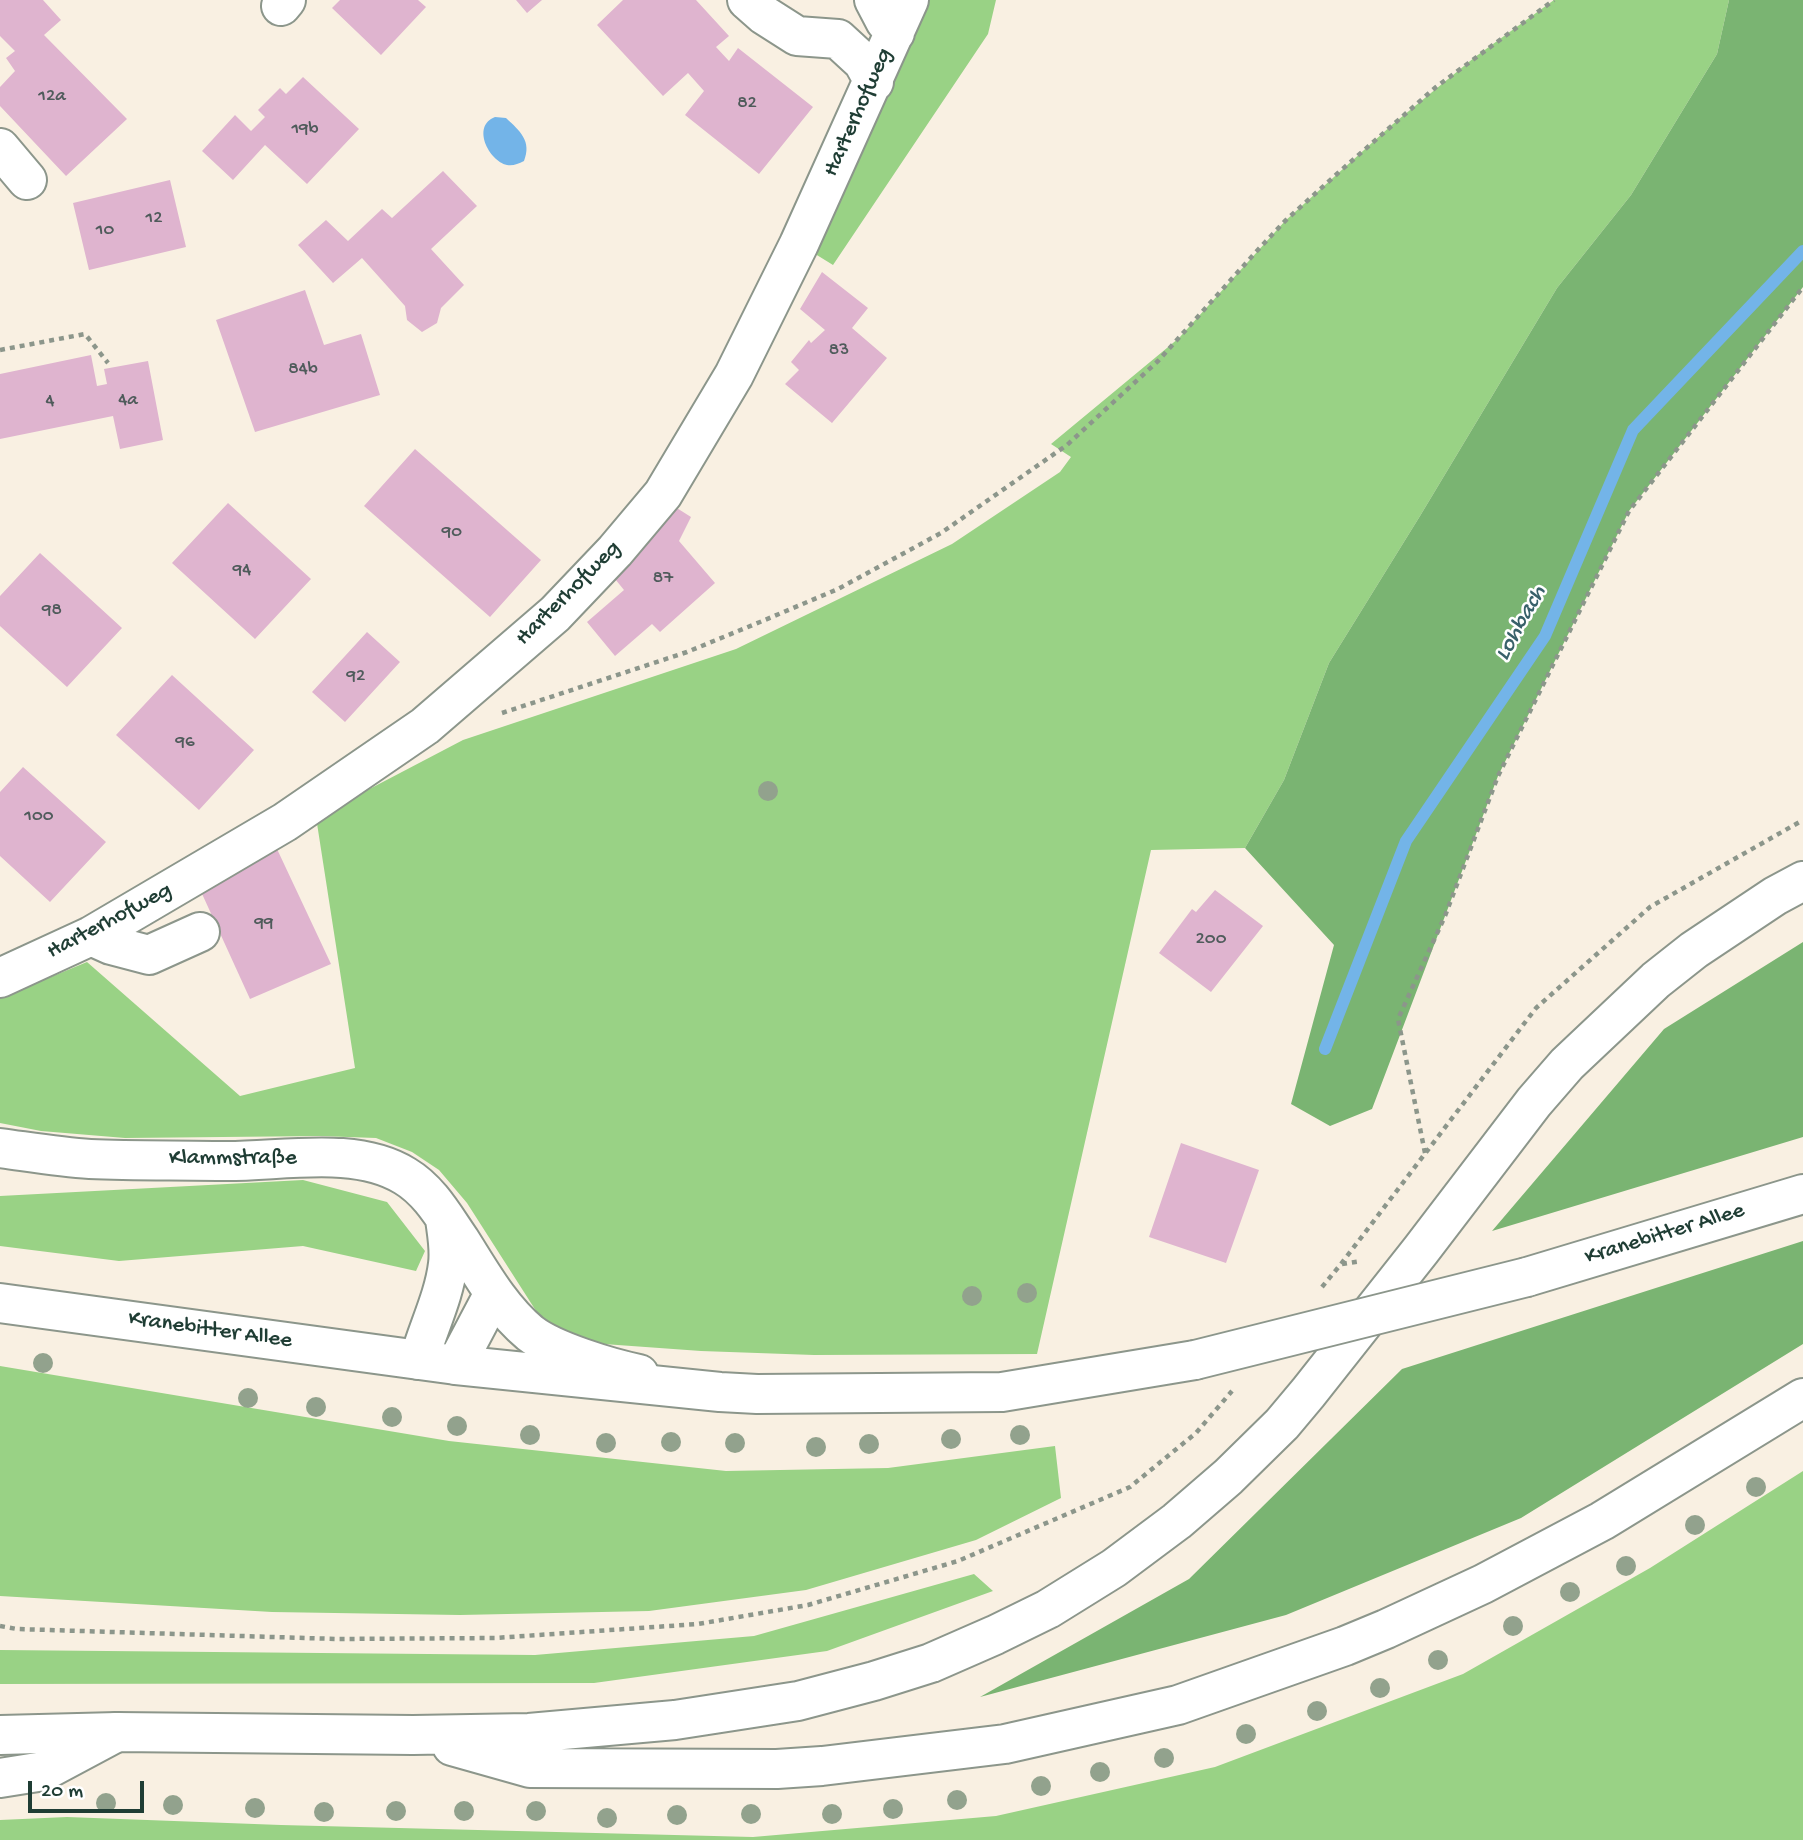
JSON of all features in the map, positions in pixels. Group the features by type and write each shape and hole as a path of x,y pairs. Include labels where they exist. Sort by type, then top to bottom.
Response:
{"main road":[{"path":"747,0 764,15 797,36 838,39 863,62 874,82"},
{"path":"874,0 886,21 902,17"},
{"name":"Harterhofweg","path":"0,978 91,936 285,822 425,726 555,614 615,551 663,494 734,375 799,244 902,17"},
{"path":"0,148 27,180"},
{"path":"0,1735 117,1732 413,1735 529,1733 675,1720 799,1701 874,1681 931,1663 1027,1619 1114,1568 1177,1521 1228,1478 1282,1424 1534,1102 1567,1064 1656,980 1694,950 1775,896 1803,881"},
{"path":"91,936 111,945 149,955 200,932"},
{"name":"Klammstraße","path":"0,1148 88,1158 238,1161 357,1159 381,1166 405,1176 431,1198 494,1293 532,1334 561,1349 615,1369 720,1392"},
{"name":"Kranebitter Allee","path":"0,1303 456,1365 720,1392 1002,1392 1195,1360 1527,1277 1803,1194"},
{"path":"419,1360 444,1284 448,1262 448,1238 444,1217"},
{"path":"456,1365 494,1293"},
{"path":"413,1735 530,1768 777,1769 884,1760 1006,1744 1178,1704 1355,1642 1483,1584 1602,1521 1803,1398"},
{"path":"0,1778 44,1771 117,1732"}],"path":[{"path":"495,716 724,638 838,589 941,533 1067,445 1158,361 1285,221 1436,87 1554,0"},
{"path":"1424,1153 1398,1019 1445,916 1498,776 1629,511 1803,287"},
{"path":"0,350 85,334 108,363"}],"green space":[{"path":"909,0 996,0 988,34 833,265 799,244"},
{"path":"1554,0 1729,0 1717,54 1631,195 1557,288 1329,663 1284,780 1245,848 1151,850 1037,1354 814,1355 590,1343 554,1329 538,1314 467,1203 439,1170 412,1152 376,1138 125,1138 41,1131 0,1123 0,998 87,962 240,1096 355,1068 316,817 463,740 736,649 952,544 1060,472 1071,457 1051,444 1179,338 1285,221 1393,124 1475,57"},
{"path":"1729,0 1803,0 1803,287 1629,511 1498,776 1372,1109 1330,1126 1291,1104 1334,945 1245,848 1284,780 1329,663 1557,288 1631,195 1717,54"},
{"path":"1803,942 1803,1137 1492,1231 1664,1029"},
{"path":"303,1180 387,1202 425,1251 416,1271 303,1246 119,1261 0,1246 0,1196"},
{"path":"1803,1241 1803,1344 1521,1518 1286,1615 980,1697 1189,1579 1402,1369"},
{"path":"0,1366 449,1441 726,1471 888,1468 1055,1446 1061,1498 976,1540 806,1590 649,1611 460,1615 272,1612 0,1596"},
{"path":"1803,1471 1803,1840 0,1840 0,1820 67,1817 753,1837 996,1816 1215,1767 1463,1674 1650,1568"},
{"path":"974,1574 993,1591 827,1651 594,1683 0,1684 0,1650 535,1655 754,1636"}],"water":[{"path":"495,117 506,118 523,137 527,148 524,161 507,165 494,157 489,150 485,143 484,128 488,121"}],"building":[{"path":"0,0 43,0 61,20 44,35 127,119 66,176 0,106 0,87 15,71 6,58 15,51 0,36"},
{"path":"340,0 418,0 426,7 381,55 332,8"},
{"path":"516,0 542,0 527,13"},
{"path":"623,0 696,0 729,36 716,47 729,61 738,48 813,107 759,174 685,115 704,91 688,73 663,96 597,25"},
{"path":"303,77 359,129 307,184 265,145 233,180 202,151 235,115 251,131 265,117 258,110 280,88 286,94"},
{"path":"443,171 477,206 431,249 464,285 441,308 437,323 422,332 407,320 405,306 362,258 333,283 298,245 326,220 348,241 382,209 392,218"},
{"path":"170,180 186,247 89,270 73,203"},
{"path":"822,272 868,308 852,328 887,358 832,423 785,384 799,370 791,362 809,340 811,343 825,330 800,309"},
{"path":"305,290 324,345 361,334 380,395 255,432 216,320"},
{"path":"91,355 97,386 107,384 104,369 148,361 163,440 120,449 113,416 0,439 0,374"},
{"path":"415,449 541,560 490,617 364,506"},
{"path":"228,503 311,579 255,639 172,563"},
{"path":"672,505 691,517 679,541 715,583 660,632 652,624 615,656 587,622 624,590 611,574"},
{"path":"40,553 122,628 67,687 0,626 0,596"},
{"path":"367,632 400,662 345,722 312,692"},
{"path":"172,675 254,750 199,810 116,735"},
{"path":"23,767 106,842 50,902 0,856 0,792"},
{"path":"277,849 331,964 250,999 198,885"},
{"path":"1215,890 1263,926 1211,992 1159,953 1192,909 1196,912"},
{"path":"1181,1143 1259,1170 1226,1263 1149,1237"}],"waterway":[{"name":"Lohbach","path":"1325,1049 1406,841 1545,636 1633,430 1803,251"}]}
